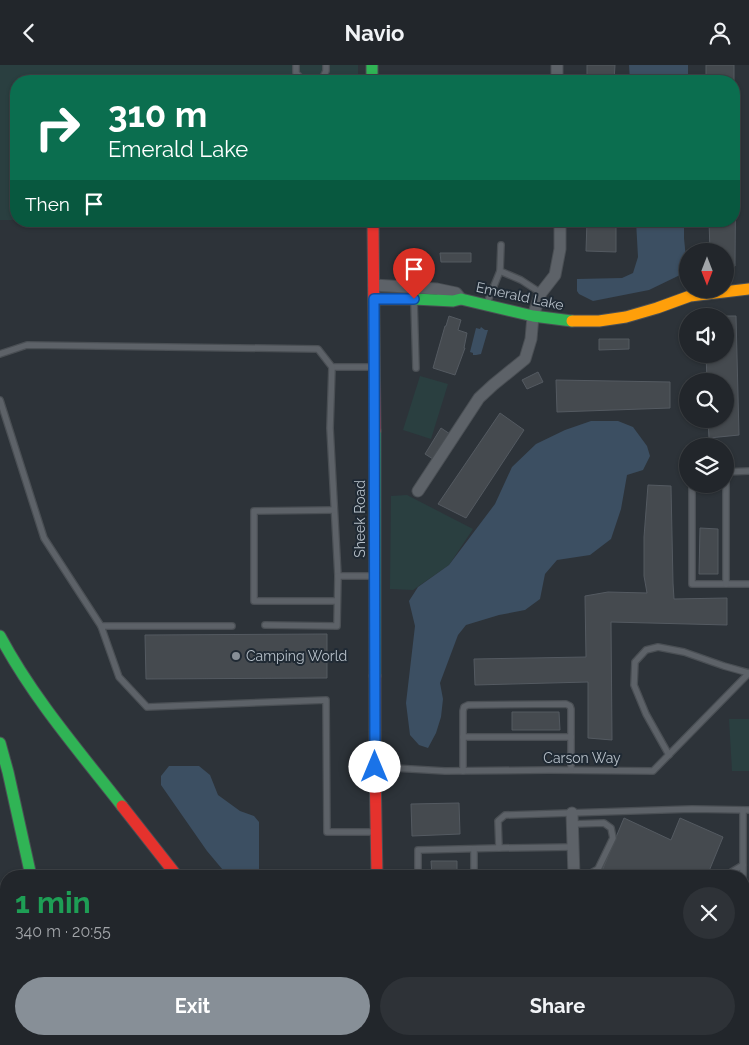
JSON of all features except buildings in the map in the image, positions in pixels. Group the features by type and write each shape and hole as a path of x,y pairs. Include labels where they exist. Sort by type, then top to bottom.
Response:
{"main road":[{"name":"Sheek Road","path":"372,227 375,367 374,576 377,870"},
{"name":"Emerald Lake","path":"374,299 453,301 462,299 533,316 567,321 599,321 626,317 657,309 690,296 749,289"},
{"path":"0,636 10,655 46,710 172,870"},
{"path":"0,743 31,870"}],"street":[{"path":"418,491 479,398 525,359 531,339 533,316 541,293 554,275 560,249 560,227"},
{"name":"Emerald Lake","path":"374,285 437,289 456,293 462,299"},
{"path":"572,819 574,870"}],"lane":[{"path":"486,305 500,271 501,245"},
{"path":"500,271 541,293"},
{"path":"413,287 416,368"},
{"path":"0,354 27,345 318,349 332,367 330,428 338,576 337,626 265,625"},
{"path":"332,367 375,367"},
{"path":"0,400 44,538 100,626 118,677 147,707 326,700 327,832 376,832"},
{"path":"734,472 749,471"},
{"path":"692,493 692,584 749,584"},
{"path":"726,493 726,584"},
{"path":"334,510 254,511 254,601 338,601"},
{"path":"338,576 374,576"},
{"path":"100,626 232,626"},
{"path":"669,755 646,713 634,685 635,662 646,650 658,647 684,652 749,673"},
{"name":"Carson Way","path":"375,767 463,771 653,771 749,673"},
{"path":"463,771 462,711 464,707 468,705 566,704 571,709 571,770"},
{"path":"463,737 571,737"},
{"path":"572,819 692,809 746,810 743,870"},
{"path":"499,848 498,821 505,815 604,823 611,828 613,838 596,870"},
{"path":"418,870 418,850 573,847"},
{"path":"474,849 474,870"},
{"path":"735,870 743,865"}],"green space":[{"path":"0,65 358,65 358,75 10,75 10,220 0,220"},
{"path":"420,376 448,384 431,439 403,430"},
{"path":"407,495 473,529 449,565 413,590 390,589 391,496"},
{"path":"729,719 749,719 749,771 732,771"}],"water":[{"path":"629,65 688,65 688,75 630,75"},
{"path":"636,227 684,227 684,243 679,243 679,275 649,290 593,301 577,291 577,279 622,278 633,273 638,257"},
{"path":"481,327 488,330 481,354 473,355 470,352 476,328 480,329"},
{"path":"591,421 618,421 633,427 647,446 650,456 643,470 627,475 621,509 611,539 590,555 557,560 545,574 540,599 525,610 499,615 466,625 458,635 440,683 443,699 441,717 436,733 428,748 419,745 410,735 406,703 415,626 409,601 418,587 449,565 495,504 512,467 536,444 565,430"},
{"path":"169,766 199,766 210,775 218,795 240,811 254,816 259,822 259,870 223,870 207,851 161,785 161,776"}],"traffic: fast":[{"path":"372,65 372,75"},
{"path":"375,299 453,301 461,299 533,316 572,321"},
{"path":"375,431 375,676"},
{"path":"0,636 42,703 122,806"},
{"path":"0,743 30,870"}],"traffic: slow":[{"path":"572,321 599,321 626,317 690,296 749,289"}],"traffic: jam":[{"path":"373,227 375,431"},
{"path":"375,676 377,870"},
{"path":"122,806 172,870"}],"place":[{"name":"Camping World","path":"236,656"}],"route":[{"path":"375,767 374,299 414,299"}]}
